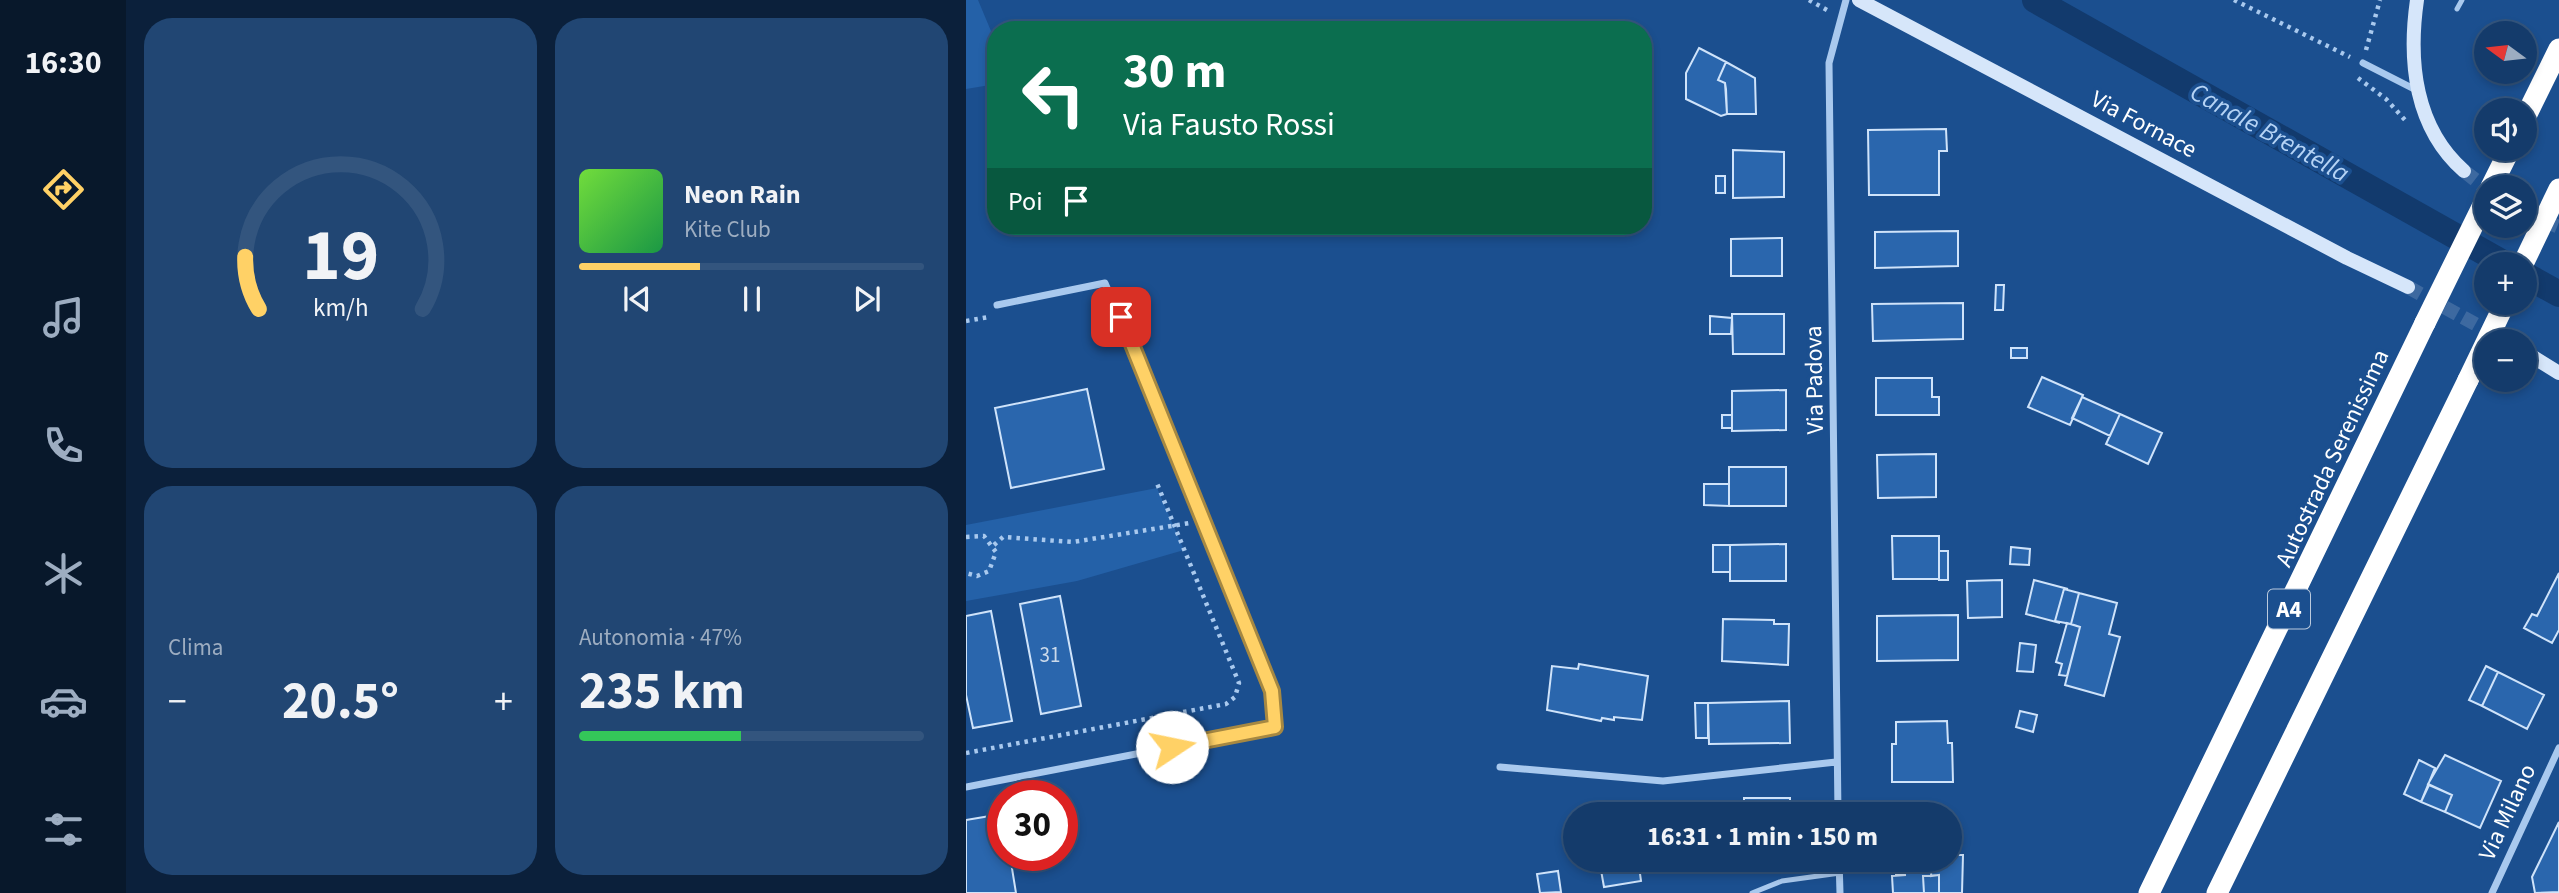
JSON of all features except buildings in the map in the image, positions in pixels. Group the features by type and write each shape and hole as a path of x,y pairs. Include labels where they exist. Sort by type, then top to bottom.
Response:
{"highway":[{"path":"2535,98 2559,49"},
{"path":"2529,252 2559,189"},
{"name":"Autostrada Serenissima","path":"2149,893 2474,224"},
{"name":"A4","path":"2217,893 2499,315"}],"street":[{"name":"Via Padova","path":"1838,802 1829,62 1846,0"},
{"name":"Via Fornace","path":"1859,0 2347,258 2408,287"},
{"path":"2417,0 2412,33 2418,91 2427,122 2439,144 2464,171"},
{"path":"2362,64 2418,91"},
{"path":"966,787 1275,727 1272,691 1205,519 1105,283 996,305"},
{"path":"2537,359 2559,373"},
{"name":"Via Milano","path":"2492,893 2559,748"},
{"path":"1500,767 1663,780 1836,762"},
{"path":"1840,873 1840,893"}],"lane":[{"path":"2457,9 2462,0"},
{"path":"1752,893 1782,881 1840,873"}],"path":[{"path":"1809,0 1840,16"},
{"path":"2234,0 2362,64"},
{"path":"2380,0 2357,81 2386,99 2411,128"},
{"path":"966,753 1226,704 1235,698 1240,683 1177,526 1156,481"},
{"path":"994,545 1003,537 1073,542 1205,519"},
{"path":"966,537 984,536 994,545 996,559 989,571 977,576 966,573"}],"shaded area":[{"path":"966,0 978,0 987,22 987,86 966,89"},
{"path":"1157,488 1184,550 1077,581 966,601 966,525"}],"waterway":[{"name":"Canale Brentella","path":"2035,0 2484,252"},
{"name":"Canale Brentella","path":"2537,282 2559,294"}],"tunnel":[{"path":"2464,171 2474,179"},
{"path":"2537,218 2559,227"},
{"path":"2408,287 2484,329"}],"route":[{"path":"1121,317 1205,519 1272,691 1275,727 1172,747"}]}
